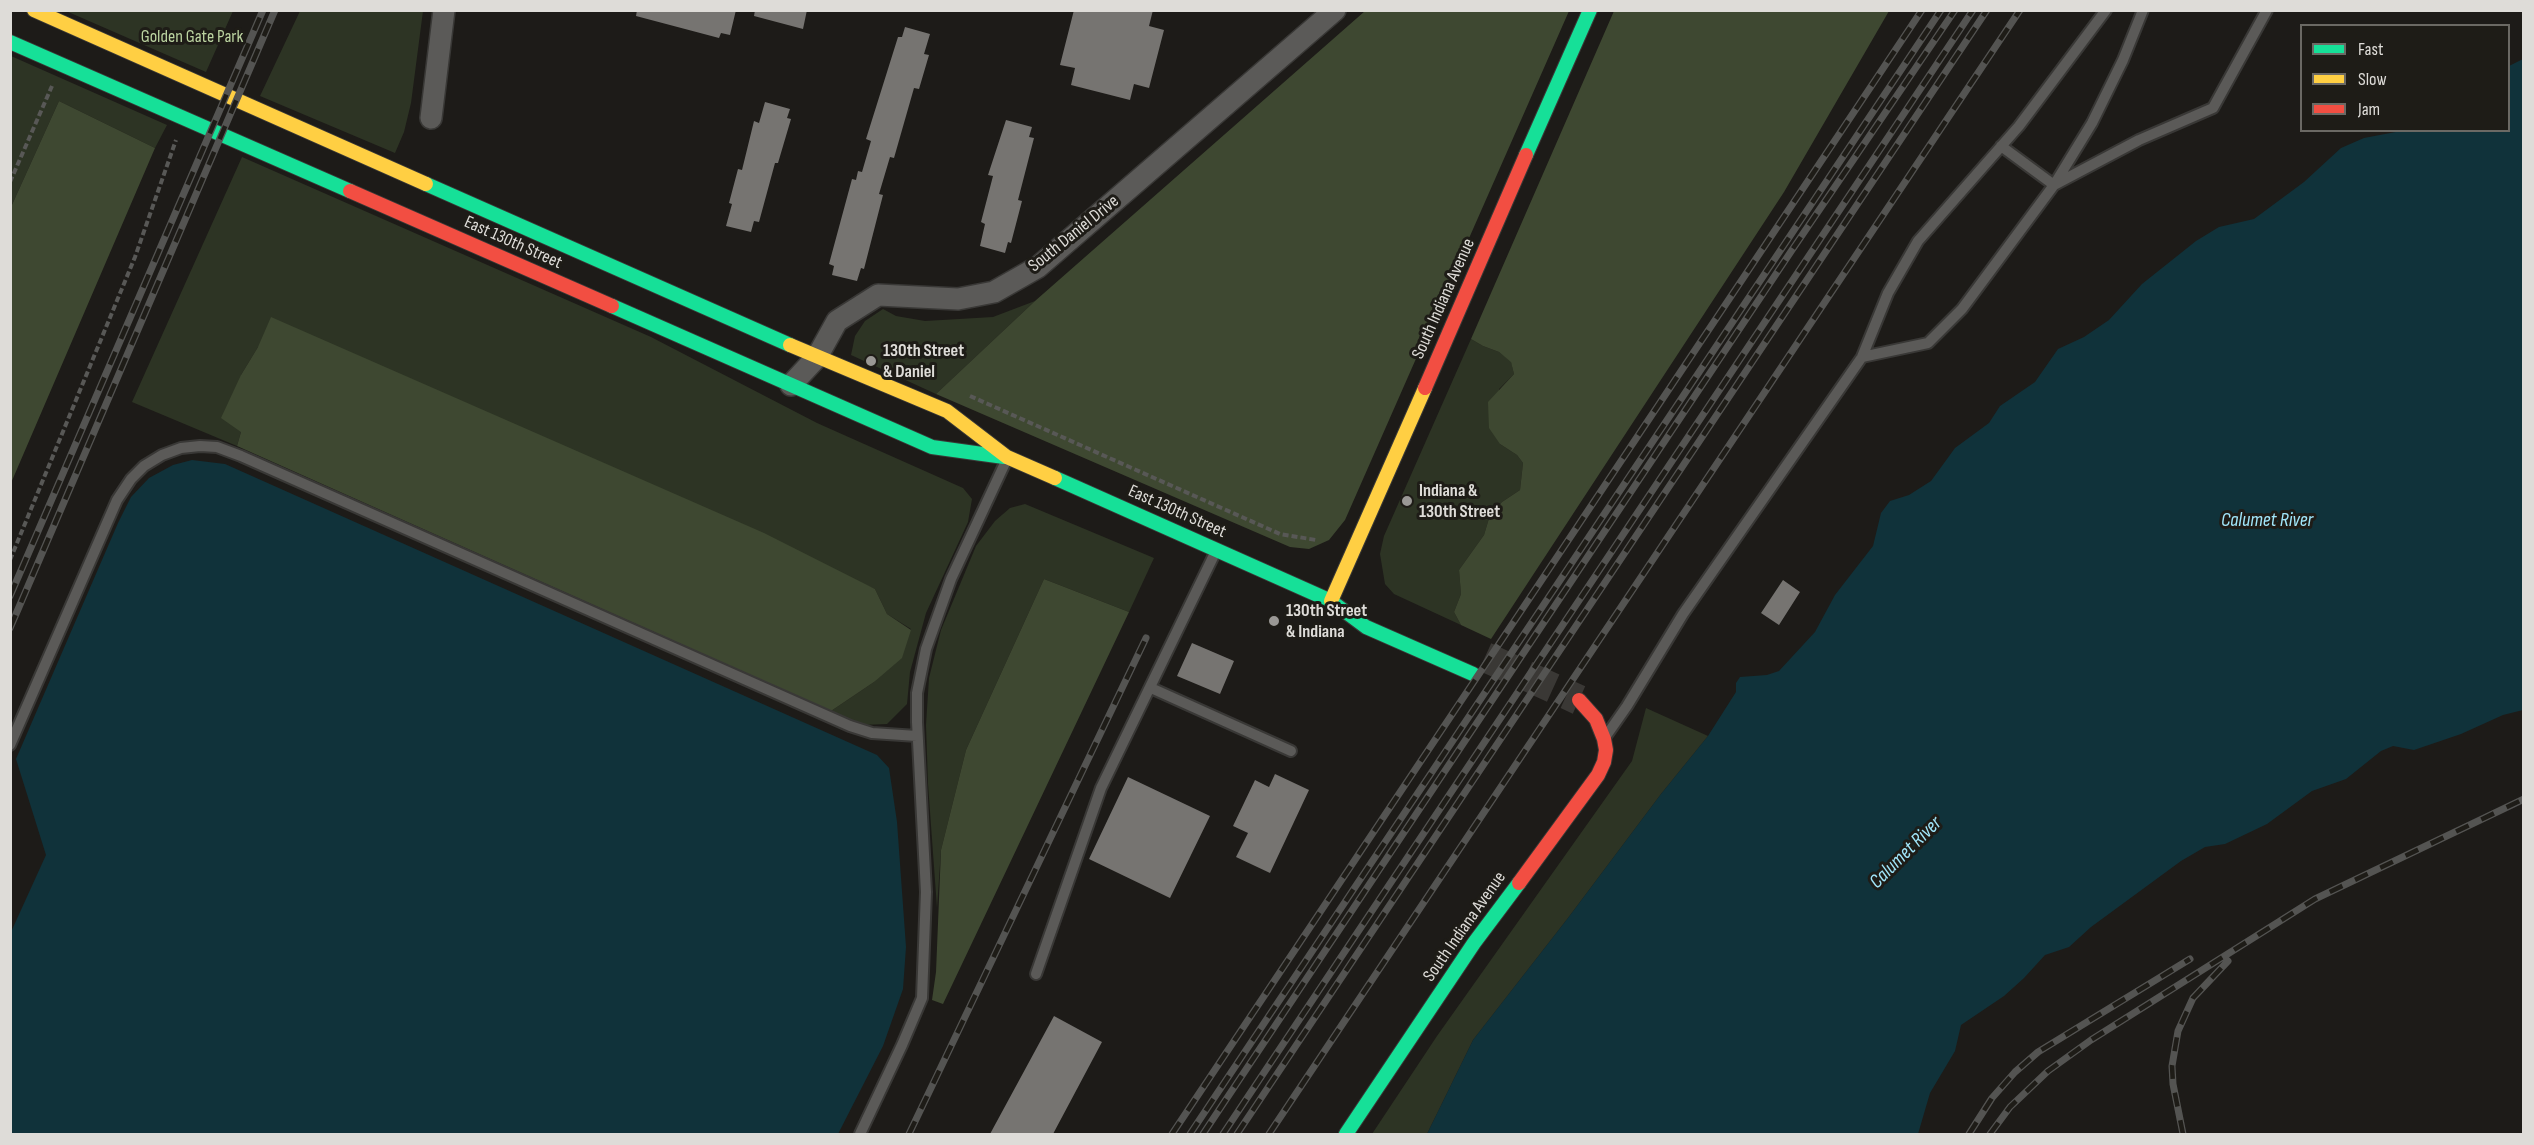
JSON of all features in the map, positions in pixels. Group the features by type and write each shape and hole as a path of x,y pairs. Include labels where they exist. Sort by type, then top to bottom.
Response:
{"main road":[{"name":"East 130th Street","path":"34,10 817,357 947,411 1007,457 1331,601 1366,627 1473,674"},
{"name":"South Indiana Avenue","path":"1331,601 1590,10"},
{"name":"East 130th Street","path":"10,42 932,447 1007,457"},
{"name":"East 130th Street","path":"1331,601 1364,607"},
{"path":"1579,700 1596,719 1604,739"},
{"path":"1577,721 1604,739"},
{"name":"South Indiana Avenue","path":"1346,1134 1474,943 1598,775 1604,762 1606,750 1604,739"}],"street":[{"path":"431,118 444,10"},
{"name":"South Daniel Drive","path":"791,385 817,357 837,321 878,295 958,299 994,292 1038,267 1335,10"}],"lane":[{"path":"1604,739 1627,706 1683,614 1863,357 1888,293 1918,241 2001,146 2106,10"},
{"path":"1863,357 1928,343 1962,309 2054,185 2092,123 2123,60 2143,10"},
{"path":"2054,185 2139,140 2213,108 2267,10"},
{"path":"2001,146 2054,185"},
{"path":"10,745 117,500 131,479 144,466 162,455 181,448 200,446 217,447 241,456 850,726 872,733 917,736"},
{"path":"860,1134 922,998 926,892 917,736 917,693 926,649 951,579 1007,457"},
{"path":"1036,974 1101,788 1217,550"},
{"path":"1151,688 1291,751"}],"path":[{"path":"10,182 62,64"},
{"path":"10,560 135,256 185,118"},
{"path":"966,394 1280,534 1316,540"}],"green space":[{"name":"Golden Gate Park","path":"66,11 233,11 206,72"},
{"path":"300,11 423,11 411,103 404,132 395,153 260,96"},
{"path":"1365,11 1569,11 1345,520 1329,540 1309,549 1290,547 936,394 1035,301"},
{"path":"1614,11 1889,11 1784,192 1491,639 1461,625 1454,612 1461,594 1459,570 1484,535 1490,515 1502,502 1520,490 1523,463 1517,455 1500,444 1489,428 1488,402 1514,374 1511,362 1499,352 1471,339"},
{"path":"11,56 167,125 155,148 59,101 11,207"},
{"path":"59,101 155,148 11,483 11,207"},
{"path":"242,157 651,337 817,423 963,488 972,499 968,522 926,613 910,672 907,704 887,724 861,725 831,711 874,682 911,629 887,614 875,589 258,347 241,375 241,432 237,446 132,402"},
{"path":"1035,301 936,394 851,355 855,336 865,321 883,309 896,316 925,321 993,317"},
{"path":"271,317 764,533 875,589 887,614 911,630 902,658 874,682 831,711 237,446 241,432 221,418"},
{"path":"1471,339 1499,352 1511,361 1514,374 1499,389 1500,444 1517,455 1523,463 1520,490 1502,502 1490,515 1484,535 1459,570 1461,594 1454,612 1461,625 1394,594 1385,584 1380,554 1384,536"},
{"path":"1025,504 1154,558 1129,612 1044,579 966,750 941,850 937,908 928,784 926,725 929,678 941,630 976,546 995,521 1010,508"},
{"path":"1044,579 1129,612 943,1004 932,1000 936,972 941,850 966,750"},
{"path":"1646,708 1708,736 1473,1040 1427,1134 1372,1134 1437,1036 1632,761"}],"water":[{"name":"Calumet River","path":"2523,59 2523,710 2503,715 2461,734 2414,750 2393,746 2381,751 2346,779 2312,791 2267,824 2225,844 2205,847 2181,861 2091,927 2069,947 2045,955 2004,996 1961,1025 1955,1051 1930,1093 1918,1134 1427,1134 1473,1040 1708,736 1736,692 1736,683 1740,677 1767,675 1779,671 1815,632 1835,595 1873,546 1881,513 1890,501 1909,495 1931,481 1955,448 1989,423 2000,406 2035,382 2058,349 2084,337 2109,320 2142,284 2196,241 2219,227 2254,219 2304,182 2341,148 2364,138 2396,132 2510,132 2510,66"},
{"path":"192,460 225,464 877,755 889,768 897,822 906,947 903,989 883,1046 838,1134 11,1134 11,932 46,855 16,759 131,497 149,478 173,465"}],"building":[{"path":"637,10 736,10 730,35 721,33 719,38 636,16"},
{"path":"755,10 807,10 803,29 754,16"},
{"path":"1074,10 1153,10 1149,26 1164,30 1149,88 1134,84 1130,100 1071,85 1075,68 1060,65"},
{"path":"905,27 930,34 924,54 929,55 919,89 914,88 894,158 890,157 879,194 883,195 864,269 861,268 857,281 832,275 834,266 829,264 852,179 856,180 858,171 862,172 871,141 866,139 898,37 902,37"},
{"path":"765,102 790,109 787,118 791,119 778,163 775,163 759,222 754,221 751,232 726,226 732,204 729,203 738,169 742,170 754,121 759,123"},
{"path":"1006,120 1032,127 1029,137 1034,138 1018,200 1022,201 1011,243 1008,242 1005,253 980,246 985,224 981,222 993,176 988,175"},
{"path":"1783,580 1800,592 1779,625 1761,613"},
{"path":"1192,643 1234,661 1220,694 1177,676"},
{"path":"1275,774 1309,790 1270,873 1236,857 1248,833 1233,826 1255,780 1269,787"},
{"path":"1128,777 1210,816 1170,898 1089,859"},
{"path":"1054,1016 1102,1042 1053,1134 990,1134"}],"tunnel":[{"path":"1485,657 1579,700"}],"railway":[{"path":"10,596 263,10"},
{"path":"10,628 275,10"},
{"path":"1172,1134 1922,10"},
{"path":"1190,1134 1941,10"},
{"path":"1203,1134 1792,250 1955,10"},
{"path":"1223,1134 1973,10"},
{"path":"1237,1134 1987,10"},
{"path":"1269,1134 2020,10"},
{"path":"909,1134 1146,638"},
{"path":"1990,1134 2010,1107 2048,1071 2091,1040 2315,899 2524,799"},
{"path":"1969,1134 1992,1098 2015,1072 2038,1052 2190,959"},
{"path":"2183,1134 2173,1084 2172,1066 2178,1031 2193,998 2228,961"}],"traffic: fast":[{"path":"1526,155 1590,10"},
{"path":"10,42 350,191"},
{"path":"426,184 790,345"},
{"path":"612,306 932,447 1004,457"},
{"path":"1055,478 1331,601 1366,627 1473,674"},
{"path":"1346,1134 1474,943 1519,883"}],"traffic: slow":[{"path":"34,10 426,184"},
{"path":"790,345 947,411 1007,457 1055,478"},
{"path":"1331,601 1425,388"}],"traffic: jam":[{"path":"1425,388 1526,155"},
{"path":"350,191 612,306"},
{"path":"1519,883 1598,775 1604,762 1606,750 1604,739 1596,719 1579,700"}],"place":[{"name":"130th Street & Daniel","path":"871,361"},
{"name":"Indiana & 130th Street","path":"1407,501"},
{"name":"130th Street & Indiana","path":"1274,621"}]}
